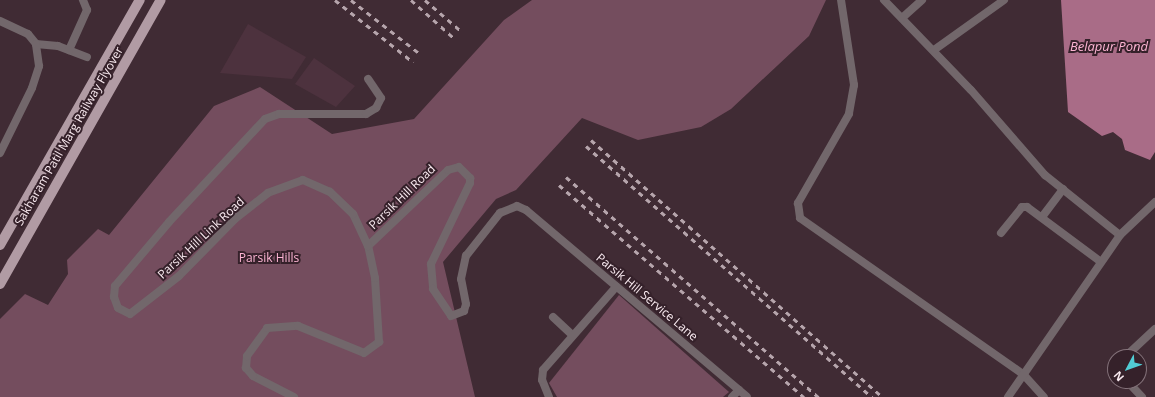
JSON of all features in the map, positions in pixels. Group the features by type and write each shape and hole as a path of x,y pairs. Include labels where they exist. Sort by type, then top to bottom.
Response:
{"main road":[{"name":"Sakharam Patil Marg Railway Flyover","path":"2,241 140,0"},
{"name":"Sakharam Patil Marg Railway Flyover","path":"0,284 161,0"}],"street":[{"path":"69,50 87,10 84,0"},
{"path":"841,0 854,85 849,114 798,203 800,218 1023,374 1044,397"},
{"path":"884,0 934,50 1045,175 1120,234"},
{"path":"902,18 922,0"},
{"path":"934,50 1004,0"},
{"path":"0,21 28,34 36,44 39,66 32,88 0,153"},
{"path":"36,44 69,50 87,56"},
{"name":"Parsik Hill Link Road","path":"294,397 253,376 246,368 247,356 261,333 278,324 298,326 358,352 375,348 380,335 375,278 368,246 343,202 318,184 303,180 268,193 235,219 142,308 130,314 118,308 114,297 115,286 253,129 279,114 366,114 376,108 381,98 368,79"},
{"name":"Parsik Hill Road","path":"368,246 448,170 464,169 470,178 468,188 431,264 433,289 438,302 451,316 457,315 466,304 461,279 466,256 508,207 517,206 532,215"},
{"path":"1042,217 1063,189"},
{"path":"1008,397 1120,234 1155,202"},
{"path":"1001,233 1022,207 1042,217 1101,262"},
{"name":"Parsik Hill Service Lane","path":"532,215 747,397"},
{"path":"550,397 542,380 543,370 572,335 616,287"},
{"path":"553,317 572,335"},
{"path":"1134,349 1155,329"},
{"path":"1134,389 1142,397"},
{"path":"732,397 739,390"}],"shaded area":[{"path":"248,24 306,57 292,79 220,73"},
{"path":"314,58 355,86 336,107 295,84"}],"green space":[{"name":"Parsik Hills","path":"532,0 826,0 809,36 731,109 701,127 638,140 582,118 516,190 496,199 443,262 475,397 0,397 0,319 25,294 48,305 68,274 67,260 98,229 109,235 214,106 260,87 332,134 414,119 504,20"},
{"path":"619,295 729,392 723,397 557,397 549,383"}],"water":[{"name":"Belapur Pond","path":"1061,0 1155,0 1155,152 1150,160 1125,150 1122,139 1113,132 1102,136 1068,112"}],"railway":[{"path":"335,0 413,62"},
{"path":"351,0 420,54"},
{"path":"411,0 454,38"},
{"path":"425,0 461,31"},
{"path":"591,140 883,397"},
{"path":"586,146 872,397"},
{"path":"566,177 818,397"},
{"path":"559,185 804,397"}]}
